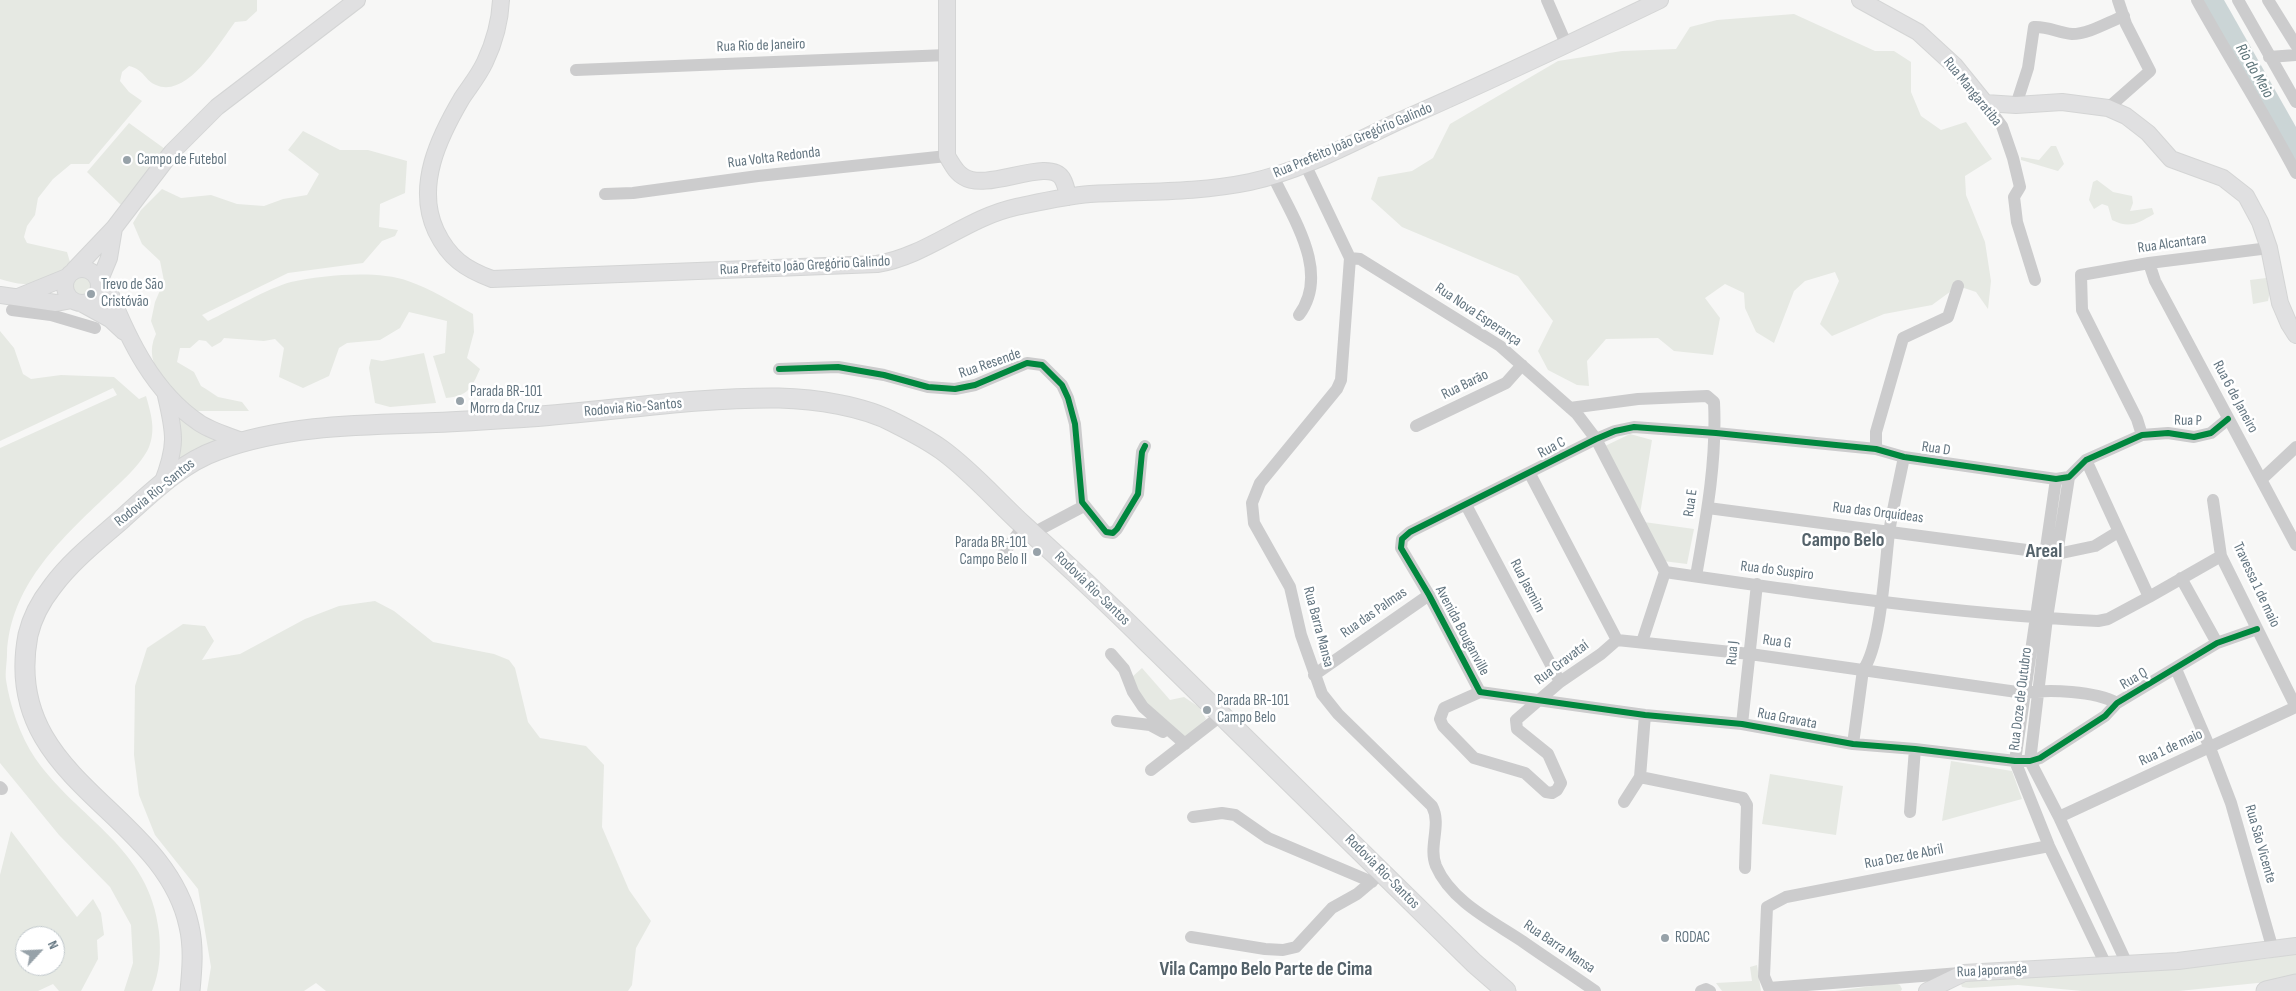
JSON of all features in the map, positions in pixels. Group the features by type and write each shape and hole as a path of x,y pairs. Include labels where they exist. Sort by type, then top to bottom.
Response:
{"highway":[{"name":"Rodovia Rio-Santos","path":"190,991 192,966 189,925 166,875 112,815 66,772 48,750 28,701 25,678 26,649 33,621 52,586 90,547 162,484 200,458 244,442 352,425 530,417 718,400 792,399 838,404 888,419 944,451 1079,575 1223,714 1377,877 1506,991"},
{"path":"2266,991 2296,984"}],"main road":[{"path":"65,305 71,274 114,228 172,152 217,107 357,0"},
{"name":"Rua Prefeito João Gregório Galindo","path":"501,0 500,18 485,63 445,128 433,160 427,202 432,221 450,253 469,271 492,279 885,263 914,254 994,214 1013,208 1068,197 1176,191 1249,182 1274,176 1305,164 1567,46 1659,0"},
{"path":"947,0 947,156 955,169 964,178 974,181 990,181 1038,172 1056,174 1062,179 1068,197"},
{"name":"Rua Mangaratiba","path":"1860,0 1918,32 1955,66 1985,103 2016,105 2062,102 2108,108 2126,116 2148,133 2171,159 2223,178 2246,196 2260,222 2269,248 2280,303 2296,335"},
{"path":"65,305 95,298 109,258 114,228"},
{"path":"9,301 71,274 90,270 99,285 110,293 129,337 166,396 199,424 244,442"},
{"path":"9,301 65,305 110,319 129,337"},
{"path":"162,484 173,453 174,442 166,396"},
{"name":"Rua Japoranga","path":"1964,972 2127,964 2273,950 2296,946"},
{"path":"1928,991 1964,972"}],"street":[{"path":"1547,0 1567,46"},
{"path":"2108,108 2144,79 2150,71 2118,0"},
{"path":"2197,0 2218,40 2268,120 2296,173"},
{"path":"2238,0 2296,102"},
{"path":"2268,0 2296,45"},
{"path":"2016,105 2028,68 2034,27 2043,26 2073,34 2086,32 2124,16"},
{"name":"Rua Rio de Janeiro","path":"576,70 948,55"},
{"path":"2269,57 2296,55"},
{"name":"Rua Mangaratiba","path":"1985,103 2002,126 2013,158 2020,187 2014,197 2017,222 2035,280"},
{"name":"Rua Volta Redonda","path":"605,194 634,194 758,176 947,156"},
{"name":"Rua Barra Mansa","path":"1305,164 1350,258 1341,380 1337,389 1270,469 1256,491 1252,503 1254,523 1292,593 1301,635 1322,694 1338,714 1432,806 1436,821 1432,848 1433,857 1447,885 1468,905 1595,991"},
{"path":"1274,176 1308,250 1312,268 1306,306 1300,315"},
{"name":"Rua Alcantara","path":"2142,435 2137,419 2082,310 2081,275 2149,263 2269,248"},
{"name":"Rua Nova Esperança","path":"1350,258 1360,258 1500,346 1570,408 1596,439"},
{"name":"Rua 6 de Janeiro","path":"2149,263 2155,281 2296,545"},
{"path":"1876,449 1876,432 1903,338 1948,317 1958,286"},
{"path":"65,305 95,328"},
{"name":"Rua Resende","path":"779,369 838,368 884,375 928,387 955,389 975,385 1027,363 1042,365 1062,385 1068,398 1075,424 1084,506"},
{"name":"Rua Barão","path":"1416,426 1506,383 1522,365"},
{"name":"Rua E","path":"1570,408 1638,399 1707,396 1714,402 1716,432 1708,508 1696,576"},
{"name":"Rua P","path":"2142,435 2168,433 2194,437 2211,433 2228,419"},
{"name":"Rua C","path":"1410,532 1530,474 1596,439 1616,431 1634,427 1716,432"},
{"name":"Rua D","path":"1716,432 1876,449 1904,457 2056,479 2069,477"},
{"path":"2069,477 2086,460 2142,435"},
{"path":"1596,439 1665,572 1642,642"},
{"path":"1001,557 1029,529 1084,506 1106,532 1112,533 1118,529 1138,494 1142,452 1145,446"},
{"path":"2262,479 2296,447"},
{"name":"Rua D","path":"1853,744 1863,670 1870,662 1881,601 1890,531 1904,457"},
{"path":"2086,460 2149,597"},
{"path":"1530,474 1617,640"},
{"name":"Rua Doze de Outubro","path":"2069,477 2057,554 2040,618 2024,693 2015,762 2049,846 2106,965"},
{"name":"Rua Doze de Outubro","path":"2056,479 2044,552 2037,691 2030,761 2059,817 2127,964"},
{"name":"Travessa 1 de maio","path":"2213,500 2221,556 2296,707"},
{"name":"Rua Jasmim","path":"1466,505 1560,682"},
{"name":"Rua das Orquídeas","path":"1708,508 2057,554"},
{"name":"Avenida Bouganville","path":"1410,532 1402,539 1401,548 1429,595 1480,692 1500,693 1539,701"},
{"path":"2057,554 2095,546 2118,532"},
{"path":"2040,618 2098,621 2108,619 2221,556"},
{"name":"Rua do Suspiro","path":"1665,572 1881,601 2040,618"},
{"path":"2181,578 2217,643"},
{"name":"Rua J","path":"1742,724 1757,584"},
{"name":"Rua das Palmas","path":"1314,675 1429,595"},
{"name":"Rua Q","path":"2030,761 2040,758 2105,716 2117,703 2217,643 2258,629"},
{"name":"Rua G","path":"1617,640 1750,654 2024,693 2037,691 2104,696 2117,703"},
{"name":"Rua Gravataí","path":"1480,692 1444,708 1440,719 1443,726 1474,758 1525,773 1546,792 1552,793 1557,790 1561,783 1554,765 1548,754 1517,729 1516,720 1560,682 1617,640"},
{"path":"1111,654 1124,669 1133,692 1143,707 1181,746"},
{"name":"Rua São Vicente","path":"2176,669 2231,803 2273,950"},
{"name":"Rua Gravata","path":"1539,701 1645,715 1742,724 1853,744 1915,749 2015,762 2030,761"},
{"name":"Rua 1 de maio","path":"2059,817 2296,707"},
{"path":"1151,770 1223,714"},
{"path":"1624,802 1640,778 1645,715"},
{"path":"1117,721 1137,722 1159,729 1181,746"},
{"path":"1910,812 1915,749"},
{"path":"1640,778 1743,798 1747,805 1744,868"},
{"path":"2028,796 2044,788"},
{"path":"1191,937 1265,949 1283,950 1296,947 1332,908 1357,894 1377,877 1268,838 1235,815 1222,813 1193,817"},
{"name":"Rua Dez de Abril","path":"1767,907 1786,897 2049,846"},
{"name":"Rua Japoranga","path":"1767,907 1764,976 1769,988 1964,972"},
{"path":"1701,991 1706,989 1710,991"}],"shaded area":[{"path":"0,0 257,0 257,11 246,21 235,22 202,66 179,84 168,87 156,85 141,72 129,66 122,72 120,81 129,92 142,101 89,164 71,164 53,179 38,198 35,215 27,226 24,237 27,243 67,252 70,262 62,271 43,281 29,284 18,284 0,279"},
{"path":"1794,14 1875,51 1894,51 1911,62 1911,92 1921,116 1941,130 1966,122 1992,159 1965,176 1966,195 1985,242 1991,281 1988,309 1976,292 1958,286 1932,305 1884,314 1832,336 1820,324 1839,281 1835,272 1805,281 1794,291 1774,343 1756,332 1745,308 1744,293 1725,284 1705,298 1720,318 1713,355 1674,351 1658,338 1606,339 1587,361 1589,386 1577,385 1548,370 1538,351 1553,321 1518,276 1402,227 1371,199 1378,177 1412,171 1433,158 1450,124 1558,61 1622,51 1676,49 1690,27 1717,20"},
{"name":"Campo de Futebol","path":"129,123 165,149 121,205 87,172"},
{"path":"303,131 340,150 368,150 407,161 405,193 380,204 379,227 398,230 395,236 382,241 363,263 288,273 202,315 208,321 272,289 304,279 366,275 408,281 433,292 473,314 474,332 467,358 480,369 472,386 465,393 446,398 433,356 445,353 447,321 409,312 400,328 380,340 347,343 339,348 329,376 303,388 279,377 284,348 275,339 264,341 224,338 212,347 206,341 199,340 190,348 180,348 177,362 194,372 201,386 218,397 242,402 249,411 194,411 162,377 152,357 152,346 156,334 151,321 155,302 164,281 160,261 142,244 133,223 141,210 162,189 181,198 211,195 237,204 264,206 283,199 307,195 319,174 288,150"},
{"path":"2051,146 2056,146 2064,164 2058,171 2021,160 2021,157 2039,160"},
{"path":"2097,180 2113,192 2132,196 2133,203 2130,211 2152,208 2154,214 2134,224 2118,223 2112,220 2108,206 2102,204 2094,209 2089,200 2093,182"},
{"path":"82,274 90,278 94,286 90,294 82,298 74,294 70,286 74,278"},
{"path":"2266,278 2270,291 2268,301 2253,304 2250,280"},
{"path":"0,331 14,348 23,374 31,379 61,375 114,377 139,399 146,396 150,409 152,434 146,454 129,474 54,549 39,567 27,587 17,608 10,630 6,680 16,720 35,758 52,780 110,836 142,878 153,903 159,932 159,962 157,977 152,991 124,991 133,963 131,925 110,887 59,835 0,763 0,448 117,395 113,388 0,441"},
{"path":"424,353 436,403 390,407 375,403 369,368 371,359 382,361"},
{"path":"175,414 224,438 195,450 176,463"},
{"path":"1630,434 1652,440 1640,514 1605,446"},
{"path":"1644,522 1694,529 1687,564 1663,561"},
{"path":"375,601 394,611 433,642 494,654 509,660 515,668 528,722 540,738 586,746 604,765 602,827 629,890 651,921 636,948 632,985 628,991 326,991 316,983 304,991 207,991 211,967 198,889 155,835 139,795 134,755 135,686 147,648 183,624 205,626 214,641 202,660 240,654 305,619 339,606"},
{"path":"1142,668 1170,700 1184,697 1199,707 1206,719 1185,740 1144,704 1131,678"},
{"path":"1951,761 2012,771 2022,799 1942,821"},
{"path":"1770,774 1843,786 1836,835 1762,824"},
{"path":"11,831 77,917 93,899 101,913 104,935 97,940 98,959 81,991 59,991 53,984 38,991 0,991 0,875"},
{"path":"2296,953 2296,977 2277,981 2179,991 2082,991 2018,985 1969,988 1962,987 1961,984 1964,980 2265,959"},
{"path":"1757,965 1761,991 1722,991 1716,983 1752,981 1750,967"},
{"path":"1895,983 1900,985 1901,991 1835,991"}],"water":[{"name":"Rio do Meio","path":"2200,0 2224,0 2296,127 2296,162"}],"cycle path":[{"path":"779,369 838,367 884,375 928,387 955,389 975,385 1027,363 1042,365 1062,385 1068,398 1075,424 1082,502 1106,532 1113,533 1117,529 1138,494 1142,452 1145,446"},
{"path":"2228,419 2211,433 2194,437 2168,433 2142,435 2086,460 2069,477 2056,479 1904,457 1876,449 1634,427 1615,431 1596,439 1410,532 1402,539 1401,548 1429,595 1480,692 1645,715 1742,724 1853,744 2015,761 2030,761 2040,758 2105,716 2117,703 2217,643 2257,629"}],"place":[{"name":"Campo de Futebol","path":"127,160"},
{"name":"Trevo de São Cristóvão","path":"91,294"},
{"name":"Parada BR-101 Morro da Cruz","path":"460,401"},
{"name":"Parada BR-101 Campo Belo II","path":"1037,552"},
{"name":"Parada BR-101 Campo Belo","path":"1207,710"},
{"name":"RODAC","path":"1665,938"}],"district":[{"name":"Campo Belo","path":"1843,541"},
{"name":"Areal","path":"2044,552"},
{"name":"Vila Campo Belo Parte de Cima","path":"1266,970"}]}
